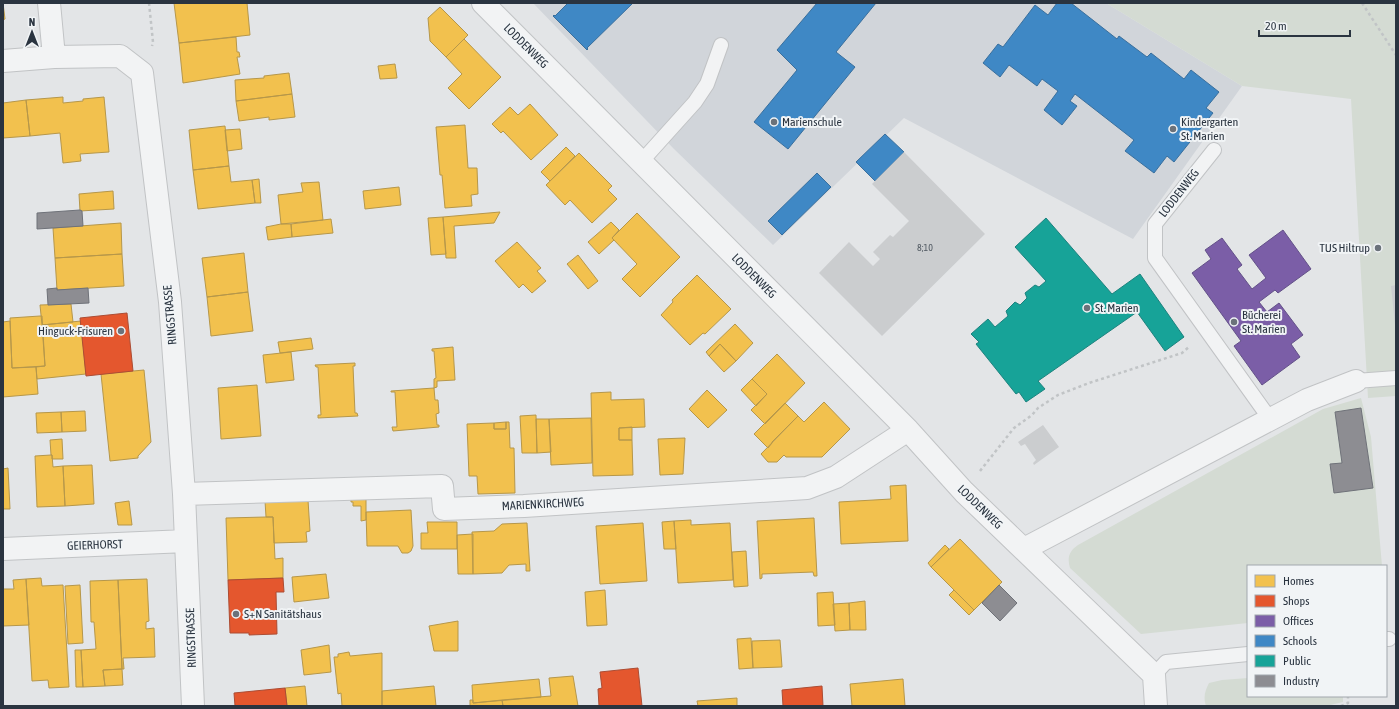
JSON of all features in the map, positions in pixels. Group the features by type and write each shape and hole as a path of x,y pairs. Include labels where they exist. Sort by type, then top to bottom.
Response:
{"street":[{"path":"49,3 54,57"},
{"name":"LODDENWEG","path":"483,3 908,430 964,492 1154,675"},
{"path":"3,61 54,57 120,56 142,73"},
{"name":"RINGSTRASSE","path":"142,73 170,302 184,494 194,706"},
{"path":"1024,549 1307,400 1356,381"},
{"name":"MARIENKIRCHWEG","path":"184,494 442,486 444,509 524,506 807,488 836,477 908,430"},
{"name":"GEIERHORST","path":"3,549 186,541"},
{"path":"1154,675 1156,706"}],"lane":[{"path":"641,162 695,102 707,84 721,45"},
{"name":"LODDENWEG","path":"1214,150 1155,224 1155,258 1270,419"},
{"path":"1356,381 1396,378"},
{"path":"1154,675 1166,662 1247,654"}],"path":[{"path":"142,73 153,42 149,3"},
{"path":"1362,3 1396,55"},
{"path":"964,492 1014,428 1038,408 1058,395 1089,383 1182,353 1207,332"},
{"path":"1341,706 1348,703 1348,697"}],"shaded area":[{"path":"533,3 1106,3 1242,86 1133,239 904,118 773,245 674,149"},
{"name":"TUS Hiltrup","path":"1106,3 1396,3 1396,396 1368,398 1351,99 1242,86"},
{"path":"1361,398 1371,437 1382,565 1247,565 1247,623 1141,634 1070,568 1070,555 1078,545 1323,409"},
{"path":"1247,678 1247,697 1343,697 1343,702 1326,706 1206,706 1205,694 1209,683 1222,680"}],"building: Homes":[{"path":"3,3 5,19 3,20"},
{"path":"174,3 247,3 250,35 179,43"},
{"path":"440,7 468,35 446,57 430,41 428,18"},
{"path":"236,37 237,52 239,52 240,57 237,57 240,74 183,83 179,43"},
{"path":"464,39 501,77 469,109 448,88 462,74 446,57"},
{"path":"395,64 397,78 380,79 378,66"},
{"path":"289,73 292,94 236,101 235,80 264,78 264,76"},
{"path":"292,94 295,117 269,120 269,117 239,121 236,101"},
{"path":"63,97 63,103 104,97 109,152 80,154 81,161 63,163 60,133 30,136 26,100"},
{"path":"26,100 30,136 3,138 3,103"},
{"path":"530,104 558,135 531,160 503,131 501,133 492,124 510,107 518,115"},
{"path":"465,125 468,168 477,168 478,194 471,195 472,206 445,208 442,175 440,175 436,127"},
{"path":"225,126 229,166 193,170 189,130"},
{"path":"240,129 242,149 227,151 225,130"},
{"path":"566,147 575,156 550,181 541,172"},
{"path":"579,153 612,186 608,190 617,199 592,223 570,200 565,205 546,185"},
{"path":"229,166 231,182 252,180 255,203 198,209 193,170"},
{"path":"259,179 261,203 255,203 252,180"},
{"path":"319,182 323,220 281,224 278,195 303,192 301,183"},
{"path":"399,187 401,205 365,209 363,191"},
{"path":"113,191 114,209 80,211 79,194"},
{"path":"500,212 494,223 454,226 456,258 446,258 443,217"},
{"path":"637,213 680,257 640,297 622,279 637,264 612,238"},
{"path":"443,217 446,254 431,255 428,218"},
{"path":"331,219 333,233 292,237 291,224"},
{"path":"611,222 619,230 612,238 614,240 599,254 588,242"},
{"path":"121,223 122,254 55,258 53,228"},
{"path":"291,224 292,237 268,240 266,227"},
{"path":"517,242 541,268 537,271 546,281 532,293 523,284 519,288 495,261"},
{"path":"244,253 248,292 207,297 202,258"},
{"path":"122,254 124,286 57,290 55,258"},
{"path":"578,255 598,281 588,289 567,264"},
{"path":"697,275 731,309 705,334 703,333 690,345 661,315 673,302 672,300"},
{"path":"248,292 253,331 211,336 207,297"},
{"path":"71,304 73,322 42,325 40,305"},
{"path":"42,316 45,366 12,368 10,318"},
{"path":"10,321 12,368 36,367 38,394 3,397 3,322"},
{"path":"81,321 86,374 37,379 36,367 45,366 42,325"},
{"path":"735,324 753,343 736,361 720,344 709,356 706,352"},
{"path":"311,338 313,349 280,353 278,342"},
{"path":"720,344 736,361 724,372 709,356"},
{"path":"453,347 455,380 437,381 437,387 434,388 434,379 436,378 434,351 432,351 432,349"},
{"path":"291,352 294,380 266,383 263,355"},
{"path":"777,354 805,383 765,424 751,410 767,394 752,379"},
{"path":"355,363 355,366 353,366 355,413 357,413 358,416 318,418 318,415 321,415 318,367 315,365"},
{"path":"144,370 151,442 138,456 138,458 110,461 101,374"},
{"path":"752,379 767,394 756,406 741,390"},
{"path":"257,385 261,436 221,439 218,388"},
{"path":"434,388 435,400 438,400 439,413 436,414 437,425 439,425 439,427 393,431 392,427 397,427 395,392 391,391"},
{"path":"707,390 727,410 708,428 689,409"},
{"path":"611,392 611,400 644,399 645,427 619,428 619,440 632,440 633,475 593,476 591,393"},
{"path":"824,402 850,429 822,457 786,457 784,455 777,462 768,462 761,454 798,416 804,422"},
{"path":"785,403 798,416 768,448 754,434"},
{"path":"85,411 86,431 62,432 61,412"},
{"path":"61,412 62,432 37,433 36,413"},
{"path":"536,415 537,453 522,453 520,416"},
{"path":"591,418 592,463 551,465 549,419"},
{"path":"536,419 549,419 551,452 537,453"},
{"path":"506,422 509,422 510,448 514,448 515,493 478,494 477,476 469,476 467,424 494,423 494,429 506,429"},
{"path":"506,422 506,429 494,429 494,423"},
{"path":"632,427 632,440 619,440 619,428"},
{"path":"685,438 683,474 660,475 658,439"},
{"path":"62,439 63,459 52,459 50,440"},
{"path":"52,455 53,467 63,466 65,506 37,507 35,456"},
{"path":"92,465 94,504 65,506 63,466"},
{"path":"8,468 10,509 3,509 3,469"},
{"path":"906,485 908,541 841,544 839,502 891,499 890,486"},
{"path":"366,497 366,520 361,521 361,506 353,506 351,498"},
{"path":"308,500 310,531 306,532 307,542 274,543 273,517 266,517 265,501"},
{"path":"129,501 132,525 118,525 115,503"},
{"path":"411,510 413,546 411,551 408,553 402,553 398,546 367,546 366,512"},
{"path":"273,517 275,559 283,558 283,578 228,580 226,518"},
{"path":"814,518 817,576 814,576 813,572 762,574 762,578 760,579 757,521"},
{"path":"691,520 691,525 730,523 733,580 678,583 674,521"},
{"path":"674,521 676,549 664,549 662,522"},
{"path":"427,522 457,522 457,549 421,549 421,533 428,533"},
{"path":"527,523 530,571 526,571 526,564 509,565 502,573 473,574 472,532 494,531 502,524"},
{"path":"643,523 647,581 600,584 596,526"},
{"path":"473,534 473,574 458,574 457,535"},
{"path":"960,539 1002,582 974,610 931,567"},
{"path":"945,545 949,549 931,567 928,563"},
{"path":"746,551 748,586 734,587 732,552"},
{"path":"326,574 329,598 294,602 292,577"},
{"path":"41,578 42,586 63,585 69,687 49,688 48,680 32,681 26,579"},
{"path":"26,579 29,625 3,626 3,589 14,589 13,580"},
{"path":"147,579 149,621 146,622 146,629 154,628 155,657 123,658 124,669 122,669 118,580"},
{"path":"118,580 122,669 103,670 105,686 83,687 81,650 96,649 94,622 91,622 90,581"},
{"path":"80,585 83,643 68,644 65,586"},
{"path":"605,590 607,625 587,626 585,592"},
{"path":"954,590 974,610 969,615 949,595"},
{"path":"833,592 835,625 818,626 817,593"},
{"path":"865,601 866,630 850,630 849,603"},
{"path":"849,603 850,630 835,631 833,604"},
{"path":"458,621 458,651 434,651 429,626"},
{"path":"751,638 753,668 739,669 737,639"},
{"path":"780,640 782,667 753,668 752,641"},
{"path":"329,645 331,672 304,675 301,650"},
{"path":"75,650 81,650 83,687 76,687"},
{"path":"349,652 350,656 382,653 382,706 342,706 341,693 338,694 334,657 338,657 338,654"},
{"path":"122,669 123,685 105,686 103,670"},
{"path":"573,676 578,706 503,706 502,700 551,696 549,678"},
{"path":"539,679 541,697 473,703 472,685"},
{"path":"903,679 905,706 852,706 850,684"},
{"path":"305,686 307,706 287,706 285,688"},
{"path":"434,686 436,706 382,706 382,691"},
{"path":"737,698 737,706 698,706 697,701"},
{"path":"470,700 473,700 473,703 502,700 503,706 470,706"}],"building: Shops":[{"path":"127,313 133,371 86,376 80,318"},
{"path":"283,578 284,592 276,592 277,634 249,635 249,633 230,633 228,580"},
{"path":"638,668 642,706 599,706 598,689 602,688 600,672"},
{"path":"822,686 823,706 783,706 782,690"},
{"path":"285,688 287,706 235,706 234,693"}],"building: Offices":[{"path":"1283,230 1311,269 1278,293 1275,290 1259,302 1267,312 1279,303 1303,335 1291,344 1300,357 1262,385 1234,346 1241,341 1192,273 1211,259 1205,250 1222,238 1242,265 1237,269 1252,289 1266,278 1249,255"}],"building: Schools":[{"path":"568,3 633,3 587,48 587,50 553,16 555,16"},
{"path":"817,3 876,3 836,52 855,67 788,149 754,122 797,70 777,50"},
{"path":"1057,3 1071,3 1117,39 1119,36 1147,57 1151,53 1184,79 1191,70 1219,92 1206,108 1213,113 1174,162 1167,156 1154,173 1125,151 1134,140 1075,94 1070,101 1077,106 1062,125 1044,110 1058,91 1042,79 1037,86 1009,65 1000,77 983,63 998,44 1003,47 1035,5 1048,15"},
{"path":"885,134 904,152 875,181 856,162"},
{"path":"817,173 831,187 782,235 768,221"}],"building: Public":[{"name":"St. Marien","path":"1046,218 1112,294 1140,274 1184,337 1165,351 1137,312 1038,381 1045,389 1026,402 1019,392 1016,394 976,344 979,342 971,334 988,319 995,327 1008,316 1006,311 1015,302 1020,305 1027,298 1025,293 1035,285 1039,287 1046,281 1015,247"}],"building: Industry":[{"path":"82,211 83,226 37,229 37,213"},
{"path":"57,288 57,290 88,288 89,303 48,305 47,289"},
{"path":"1361,408 1373,488 1334,493 1330,464 1342,463 1335,412"},
{"path":"999,585 1017,603 1000,621 982,603"}],"building: Other":[{"path":"904,152 985,234 882,336 819,273 849,242 873,266 880,259 873,252 890,235 893,237 909,221 872,184"},
{"path":"1396,285 1396,325 1395,325 1391,286"},
{"path":"1043,425 1059,447 1034,465 1033,463 1036,460 1025,444 1021,446 1018,442"}],"place":[{"name":"Marienschule","path":"774,122"},
{"name":"Kindergarten St. Marien","path":"1173,129"},
{"name":"TUS Hiltrup","path":"1378,248"},
{"name":"St. Marien","path":"1087,308"},
{"name":"Bücherei St. Marien","path":"1234,322"},
{"name":"Hinguck-Frisuren","path":"121,331"},
{"name":"S+N Sanitätshaus","path":"236,614"}]}
